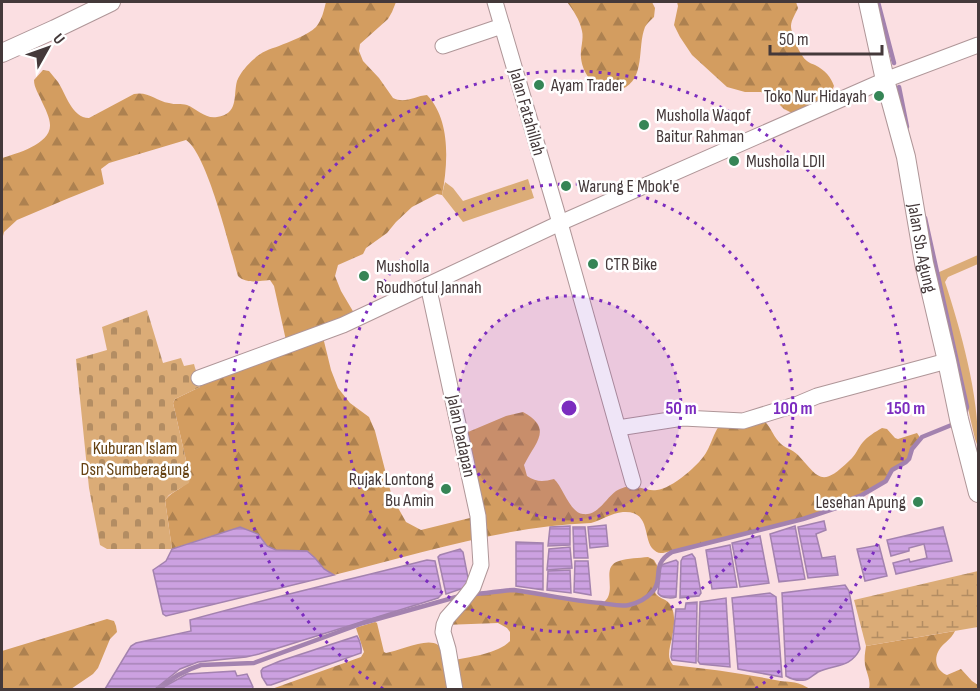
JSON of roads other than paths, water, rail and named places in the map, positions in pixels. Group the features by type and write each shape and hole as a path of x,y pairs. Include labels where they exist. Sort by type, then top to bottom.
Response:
{"street":[{"path":"2,53 111,2"},
{"name":"Jalan Fatahillah","path":"495,2 633,482"},
{"name":"Jalan Sb. Agung","path":"868,2 885,80 906,158 924,263 978,493"},
{"path":"443,46 502,26"},
{"path":"199,378 343,325 560,223 885,80 978,45"},
{"name":"Jalan Dadapan","path":"428,285 478,516 481,565 473,587 447,618 443,632 455,690"},
{"path":"618,428 683,418 743,421 817,396 947,361"}],"waterway":[{"path":"878,2 894,63"},
{"path":"899,87 907,127"},
{"path":"925,218 967,407 965,414"},
{"path":"471,594 514,590 619,606 636,603 653,591 658,582 661,562 672,552 803,519 836,508 886,481 892,470 909,459 912,449 922,437 954,424"},
{"path":"158,690 178,675 201,665 254,663 363,623 460,596"}],"place":[{"name":"Ayam Trader","path":"539,85"},
{"name":"Toko Nur Hidayah","path":"879,96"},
{"name":"Musholla Waqof Baitur Rahman","path":"644,125"},
{"name":"Musholla LDII","path":"734,161"},
{"name":"Warung E Mbok'e","path":"566,186"},
{"name":"CTR Bike","path":"593,264"},
{"name":"Musholla Roudhotul Jannah","path":"364,276"},
{"name":"Rujak Lontong Bu Amin","path":"446,489"},
{"name":"Lesehan Apung","path":"918,502"}],"park label":[{"name":"Kuburan Islam Dsn Sumberagung","path":"135,458"}]}
